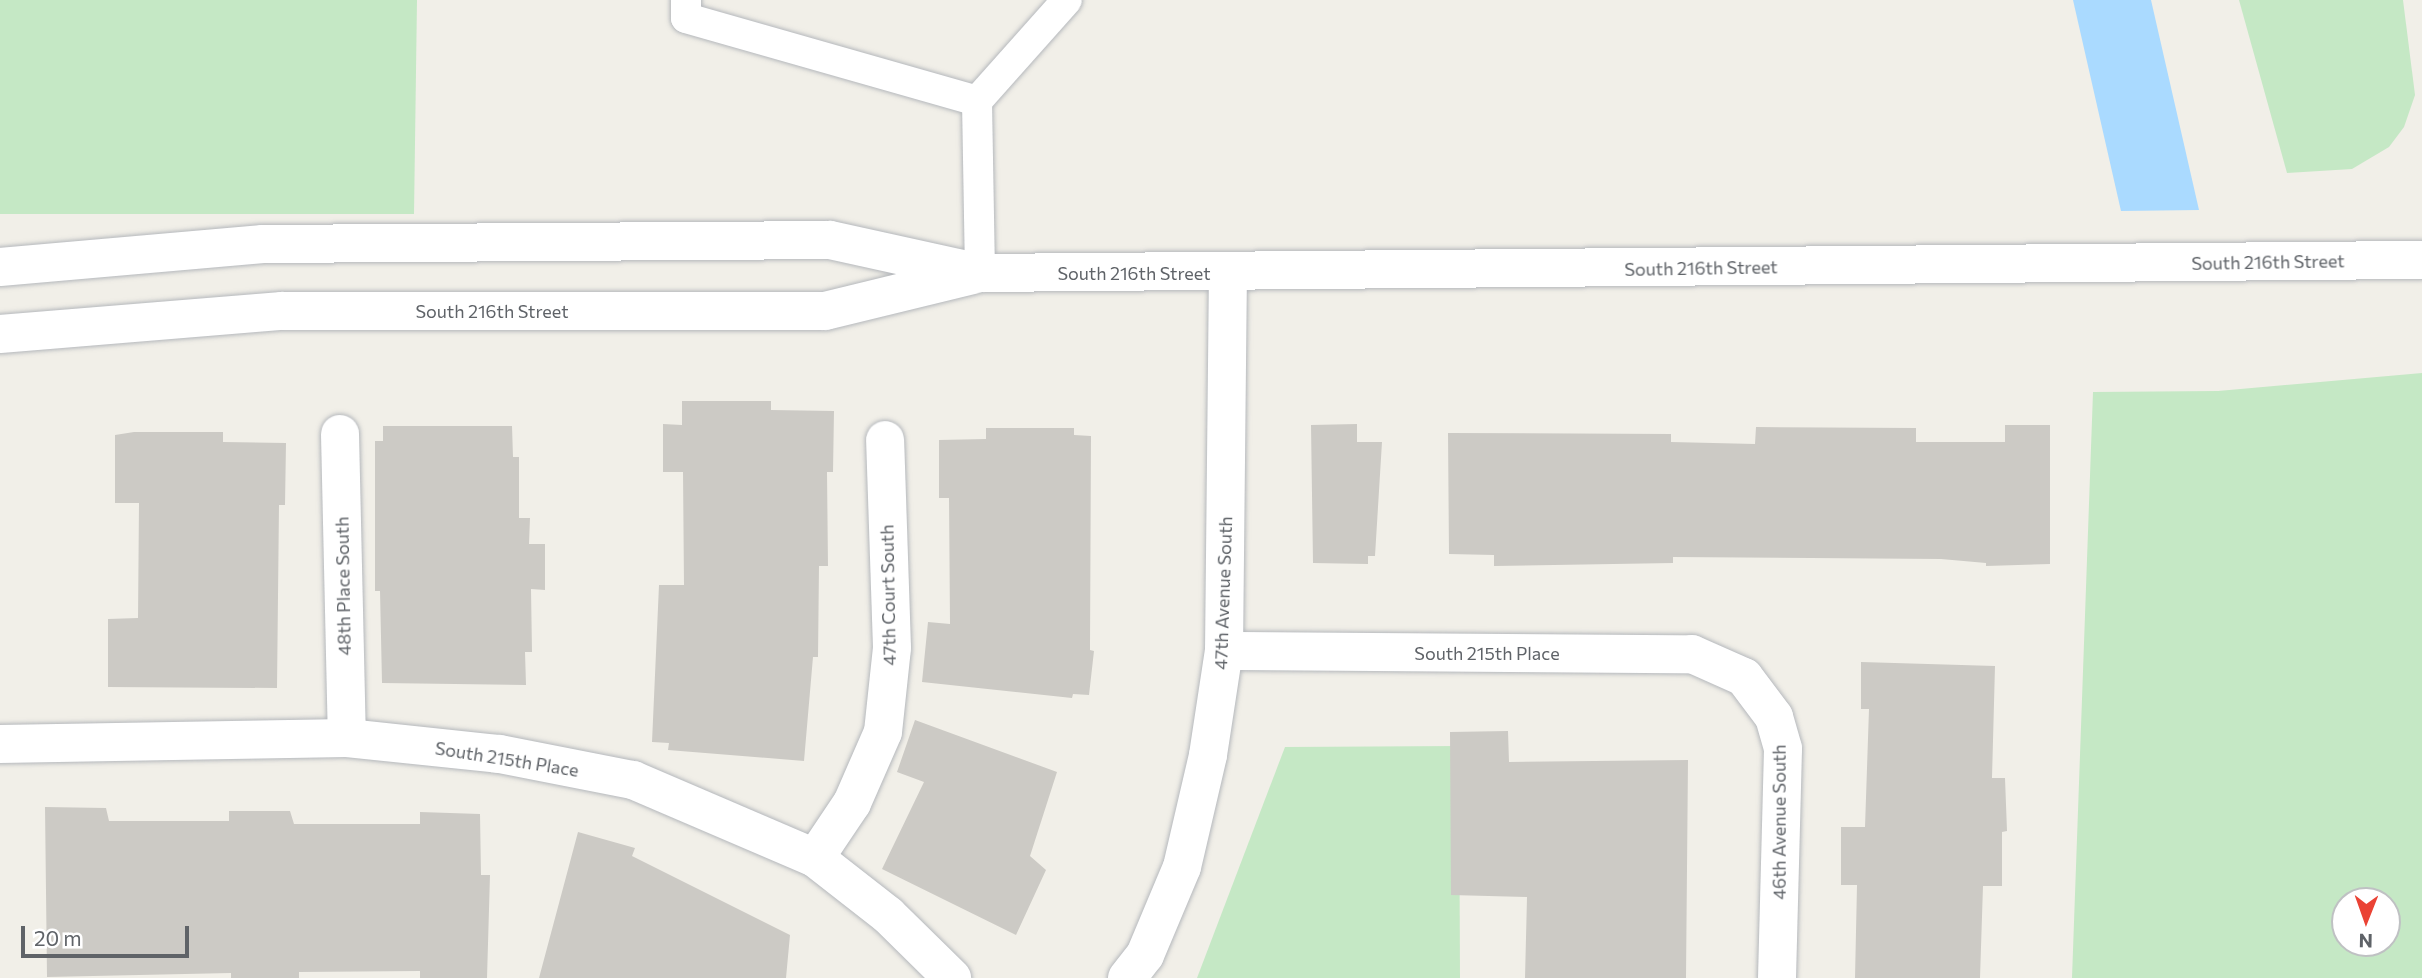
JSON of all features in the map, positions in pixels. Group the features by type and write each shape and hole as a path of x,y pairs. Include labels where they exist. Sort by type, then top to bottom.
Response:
{"street":[{"name":"South 216th Street","path":"0,267 262,244 830,240 980,273 1228,274 2422,260"},
{"name":"South 216th Street","path":"0,334 282,311 825,310 980,273"},
{"name":"47th Avenue South","path":"1127,978 1145,955 1182,867 1208,755 1224,651 1228,274"},
{"name":"48th Place South","path":"340,434 347,738"},
{"name":"47th Court South","path":"815,858 852,803 883,732 892,648 885,440"},
{"name":"South 215th Place","path":"1224,651 1692,654 1744,677"},
{"name":"46th Avenue South","path":"1744,677 1774,717 1783,749 1777,978"},
{"name":"South 215th Place","path":"0,744 347,738 500,754 633,780 815,858 888,915 952,978"}],"lane":[{"path":"686,0 686,18 977,101"},
{"path":"980,273 977,101 1067,0"}],"green space":[{"path":"0,0 417,0 414,214 0,214"},
{"path":"2239,0 2403,0 2415,95 2404,127 2389,147 2352,169 2287,173"},
{"path":"2422,373 2422,978 2072,978 2093,392 2218,391"},
{"path":"1459,746 1460,978 1197,978 1285,747"}],"water":[{"path":"2073,0 2151,0 2199,210 2121,211"}],"building":[{"path":"682,401 771,401 771,410 834,411 833,472 827,472 828,566 819,566 818,657 813,657 804,761 668,750 669,743 652,742 659,585 684,585 683,472 663,472 663,424 682,425"},
{"path":"1357,424 1357,442 1382,442 1375,556 1368,556 1368,564 1313,563 1311,425"},
{"path":"2005,425 2050,425 2050,564 1986,566 1986,563 1941,559 1673,557 1673,563 1494,566 1494,555 1449,554 1448,433 1671,434 1671,442 1755,444 1756,427 1916,428 1916,442 2005,442"},
{"path":"383,426 512,426 513,457 519,457 519,518 530,518 529,544 545,544 545,590 531,589 532,652 525,652 526,685 382,683 380,591 375,591 375,441 383,441"},
{"path":"986,428 1074,428 1074,435 1091,436 1090,650 1094,651 1089,695 1073,694 1072,698 922,682 928,622 950,624 949,498 939,498 939,440 986,439"},
{"path":"134,432 223,432 223,442 286,443 285,505 279,505 277,688 108,687 108,619 138,618 139,503 115,503 115,435"},
{"path":"1861,662 1995,666 1992,778 2005,778 2007,831 2002,832 2002,886 1983,886 1980,978 1855,978 1857,885 1841,885 1841,827 1865,827 1869,709 1861,709"},
{"path":"915,720 1057,772 1030,856 1046,870 1016,935 882,869 924,782 897,772"},
{"path":"1508,731 1509,762 1688,760 1686,978 1525,978 1527,897 1451,895 1450,732"},
{"path":"45,807 106,808 109,821 229,821 229,811 290,811 294,824 420,824 420,812 480,814 481,875 490,875 487,978 420,978 420,971 299,972 299,978 231,978 231,973 47,977"},
{"path":"578,832 635,848 632,856 790,935 786,978 539,978"}]}
